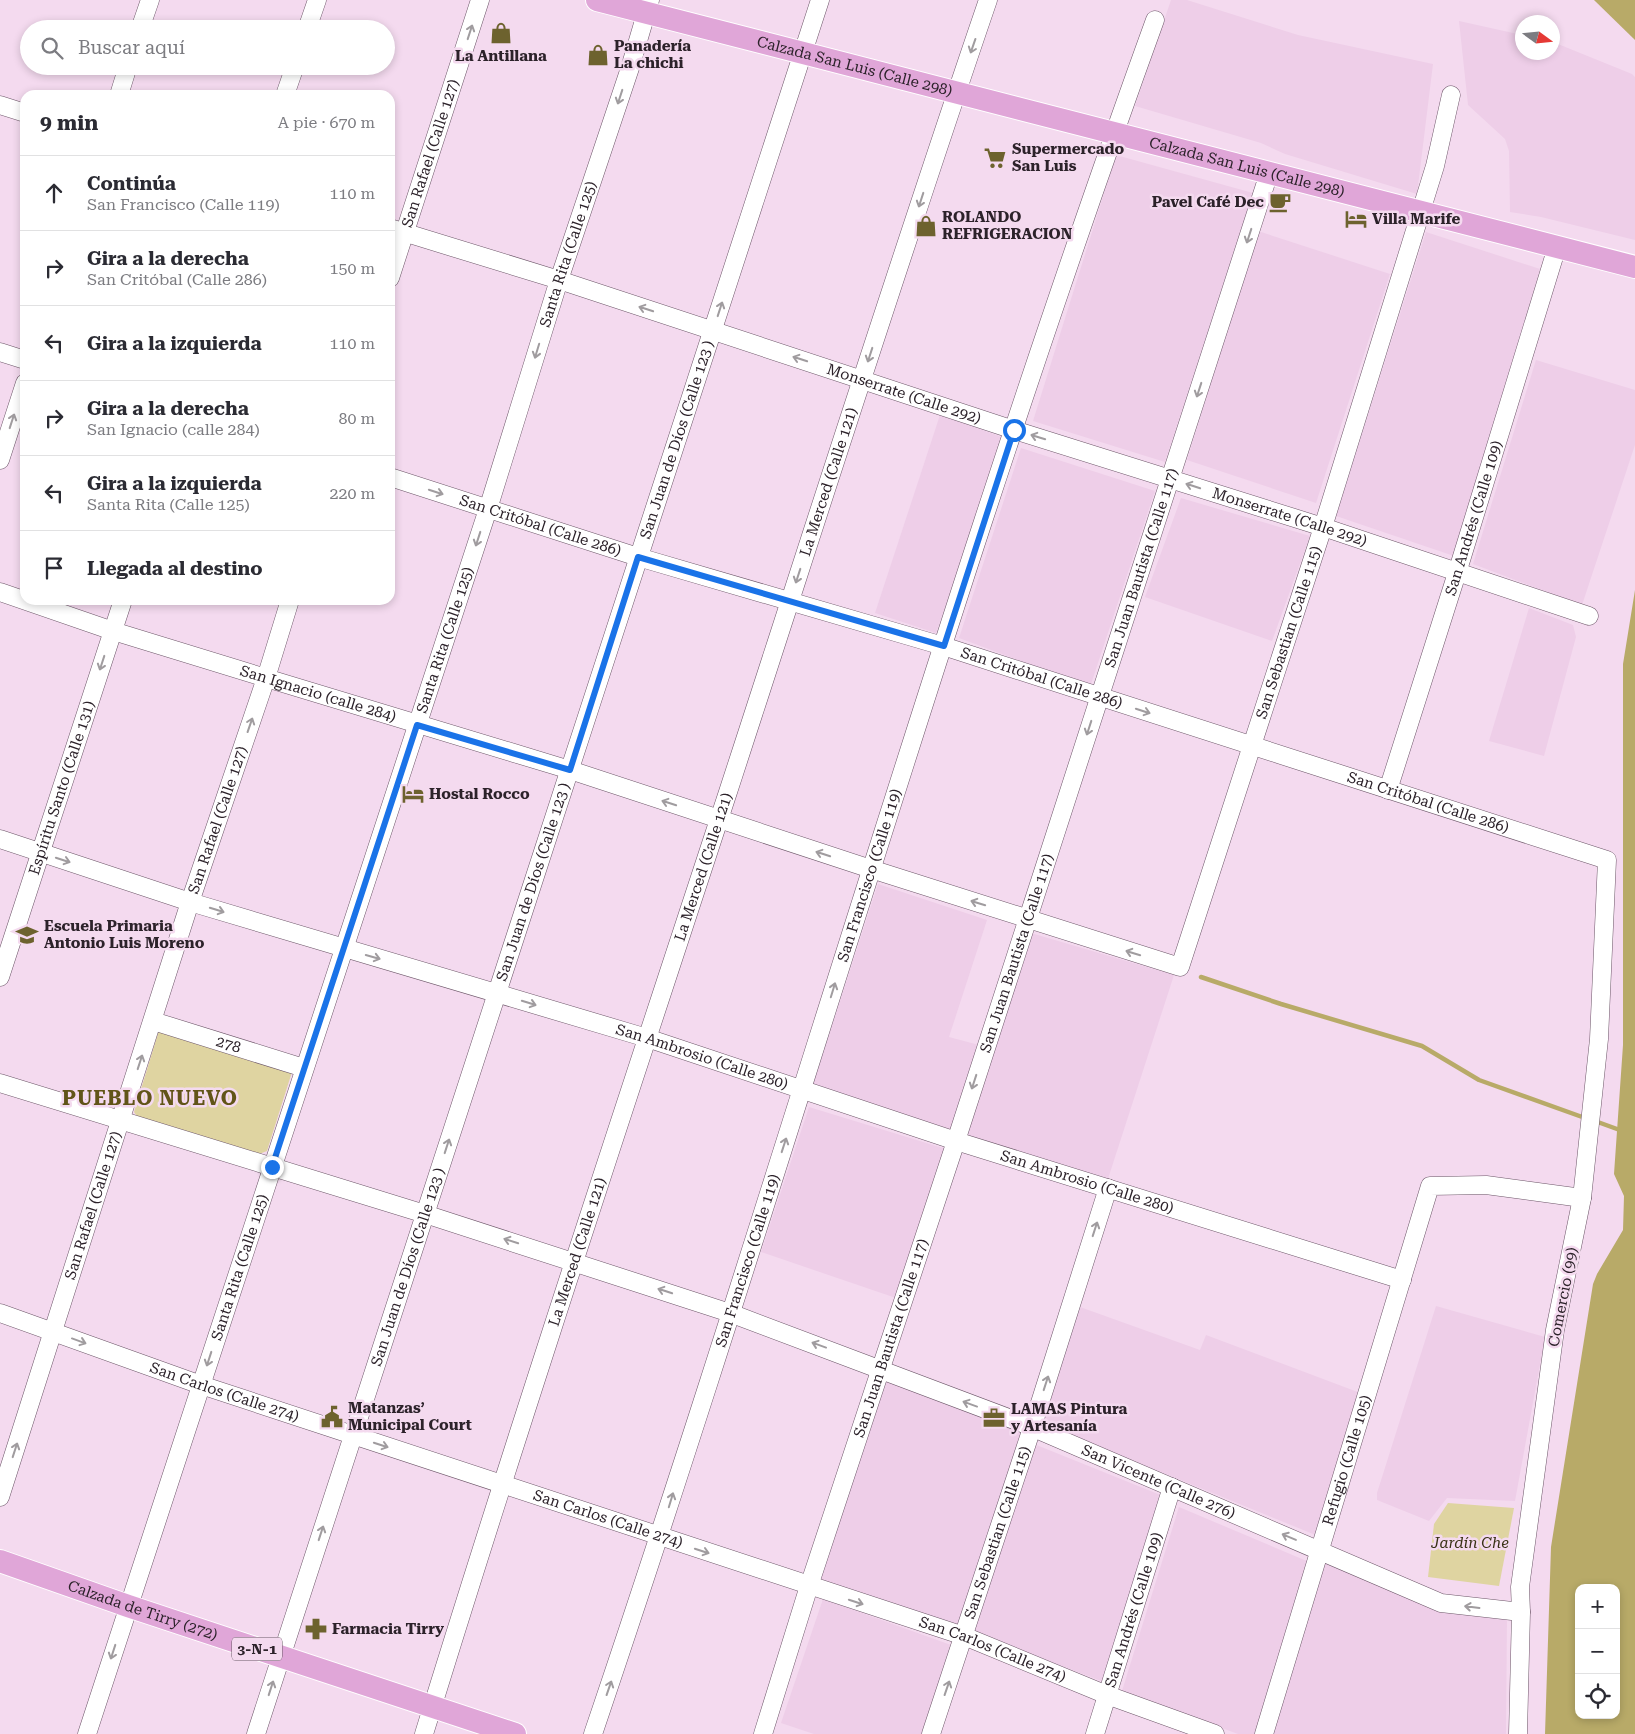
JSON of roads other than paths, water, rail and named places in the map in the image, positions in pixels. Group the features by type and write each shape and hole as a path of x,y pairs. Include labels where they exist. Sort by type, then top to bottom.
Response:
{"main road":[{"name":"Calzada San Luis (Calle 298)","path":"597,0 648,6 804,54 1635,267"},
{"name":"Calzada de Tirry (272)","path":"0,1561 128,1606 515,1734"}],"street":[{"path":"143,20 150,0"},
{"path":"310,20 317,0"},
{"name":"San Rafael (Calle 127)","path":"395,244 397,230 480,0"},
{"name":"San Juan de Díos (Calle 123 )","path":"256,1734 820,0"},
{"name":"La Merced (Calle 121)","path":"424,1734 502,1485 647,1038 988,0"},
{"name":"Santa Rita (Calle 125)","path":"88,1734 200,1385 488,509 559,280 630,68 648,6"},
{"name":"San Francisco (Calle 119)","path":"593,1734 660,1536 871,869 1014,430 1114,134 1155,20"},
{"path":"121,90 125,75"},
{"path":"287,90 292,75"},
{"name":"San Sebastian (Calle 115)","path":"1180,967 1323,527 1421,212 1435,166 1451,95"},
{"path":"0,105 20,111"},
{"name":"San Juan Bautista (Calle 117)","path":"763,1734 809,1586 956,1141 1269,173"},
{"name":"Monserrate (Calle 292)","path":"397,230 559,280 1014,430 1323,527 1589,616"},
{"name":"San Andrés (Calle 109)","path":"1388,790 1558,247"},
{"path":"0,352 20,358"},
{"path":"0,460 20,398"},
{"name":"San Critóbal (Calle 286)","path":"395,479 638,557 944,646 1607,860"},
{"name":"San Ignacio (calle 284)","path":"0,592 20,599"},
{"name":"San Ignacio (calle 284)","path":"39,605 417,725 570,770 871,869 1180,967"},
{"name":"Espíritu Santo (Calle 131)","path":"0,977 121,605"},
{"name":"San Rafael (Calle 127)","path":"0,1496 190,902 266,678 288,605"},
{"name":"San Ambrosio (Calle 280)","path":"0,839 190,902 647,1038 956,1141 1402,1280"},
{"name":"Comercio (99)","path":"1518,1734 1520,1588 1555,1330 1582,1198 1599,1039 1607,860"},
{"name":"278","path":"153,1021 304,1068"},
{"name":"San Vicente (Calle 276)","path":"0,1083 575,1261 730,1313 1022,1423 1441,1603 1521,1612"},
{"name":"Refugio (Calle 105)","path":"1264,1734 1430,1186 1486,1185 1582,1198"},
{"name":"San Sebastian (Calle 115)","path":"932,1734 1108,1188"},
{"name":"San Carlos (Calle 274)","path":"0,1313 200,1385 964,1636 1108,1695 1215,1734"},
{"name":"San Andrés (Calle 109)","path":"1095,1734 1172,1487"}],"waterway":[{"path":"1201,977 1281,1004 1422,1046 1479,1080 1585,1118"},
{"path":"1595,1121 1617,1129"}],"place":[{"name":"La Antillana","path":"501,33"},
{"name":"Panadería La chichi","path":"598,55"},
{"name":"Supermercado San Luis","path":"995,158"},
{"name":"Pavel Café Dec","path":"1280,202"},
{"name":"Villa Marife","path":"1356,219"},
{"name":"ROLANDO REFRIGERACION","path":"926,226"},
{"name":"Hostal Rocco","path":"413,794"},
{"name":"Escuela Primaria Antonio Luis Moreno","path":"27,935"},
{"name":"Matanzas’ Municipal Court","path":"332,1417"},
{"name":"LAMAS Pintura y Artesanía","path":"994,1418"},
{"name":"Farmacia Tirry","path":"316,1629"}],"district":[{"name":"PUEBLO NUEVO","path":"150,1098"}],"park label":[{"name":"Jardín Che","path":"1470,1543"}]}
